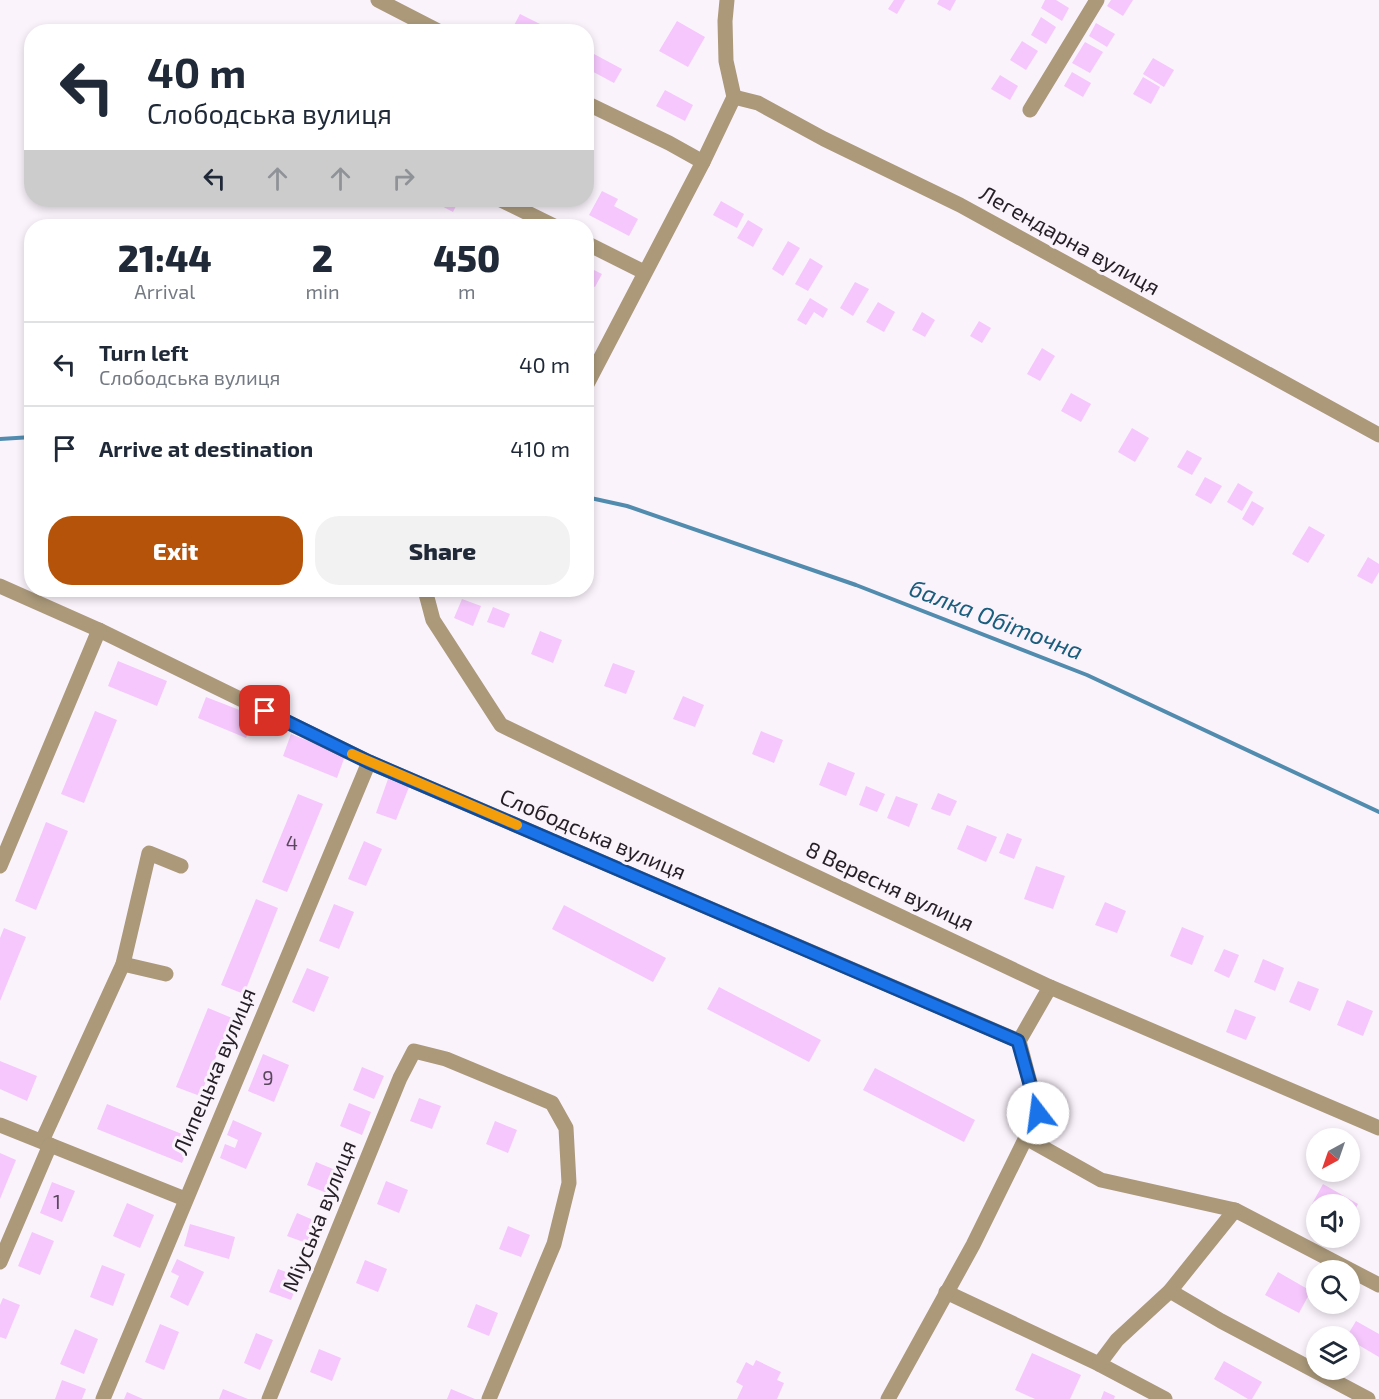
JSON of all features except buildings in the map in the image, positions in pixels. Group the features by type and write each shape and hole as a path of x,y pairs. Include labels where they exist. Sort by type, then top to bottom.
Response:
{"street":[{"path":"378,0 424,24"},
{"path":"594,370 703,162 734,97 726,61 727,0"},
{"path":"1030,110 1097,0"},
{"name":"Легендарна вулиця","path":"734,97 758,104 960,204 1379,435"},
{"path":"594,107 703,162"},
{"path":"515,207 540,219"},
{"path":"594,247 644,272"},
{"name":"Слободська вулиця","path":"0,586 24,597"},
{"name":"Слободська вулиця","path":"25,597 99,630 369,762 1018,1041"},
{"name":"8 Вересня вулиця","path":"427,597 433,620 501,725 1050,987 1379,1128"},
{"path":"0,866 99,630"},
{"name":"Липецька вулиця","path":"103,1399 369,762"},
{"path":"0,1262 46,1143 123,964 149,853 181,866"},
{"path":"123,964 166,974"},
{"path":"888,1399 973,1245 1038,1113 1018,1041 1050,987"},
{"name":"Міуська вулиця","path":"269,1399 400,1078 414,1051 446,1059 552,1103 566,1128 569,1183 554,1244 489,1399"},
{"path":"0,1125 185,1198"},
{"path":"1026,1138 1101,1180 1234,1210 1379,1286"},
{"path":"1099,1364 1117,1340 1170,1291 1234,1210"},
{"path":"1170,1291 1221,1321 1368,1399"},
{"path":"946,1292 1099,1364 1165,1399"}],"waterway":[{"name":"балка Обіточна","path":"0,439 24,438"},
{"name":"балка Обіточна","path":"594,499 627,506 856,585 1087,675 1379,812"}],"slow traffic":[{"path":"352,754 517,825"}],"route":[{"path":"265,711 369,762 1018,1041 1038,1113"}]}
